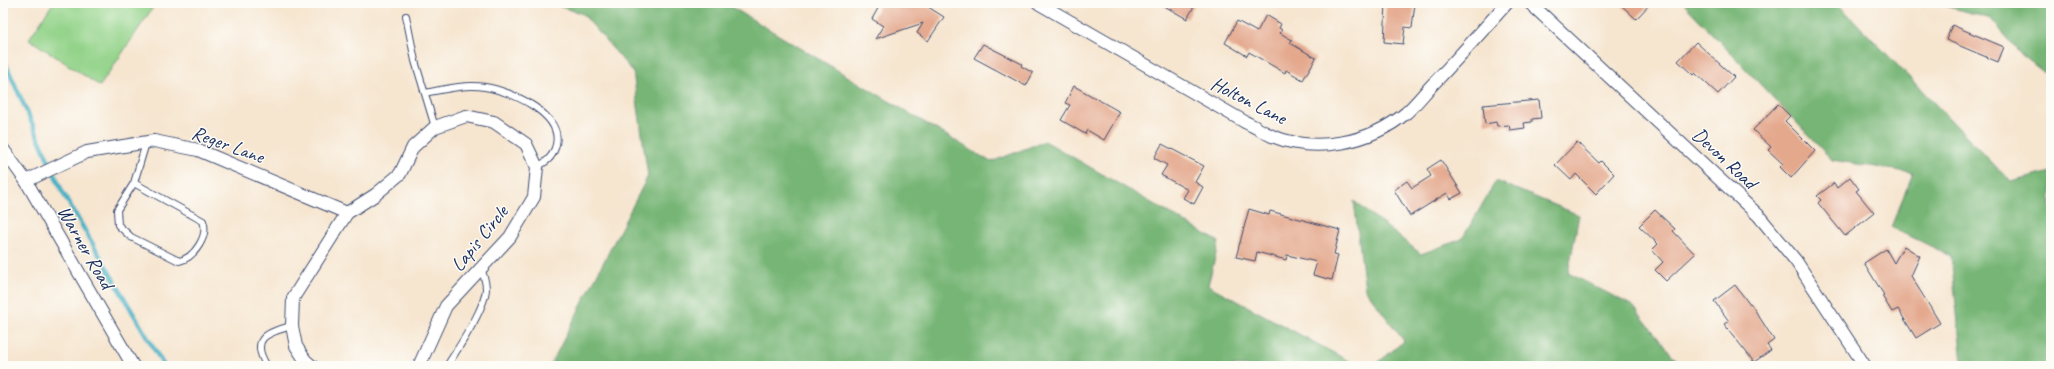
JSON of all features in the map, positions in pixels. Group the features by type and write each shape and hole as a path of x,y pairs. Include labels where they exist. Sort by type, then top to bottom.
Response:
{"street":[{"name":"Holton Lane","path":"1038,3 1245,122 1273,136 1315,145 1343,143 1360,138 1391,123 1406,113 1453,64 1506,3"},
{"name":"Devon Road","path":"1530,3 1758,215 1796,261 1865,366"},
{"path":"312,366 305,360 296,346 292,326 293,298 347,212 375,195 400,174 413,147 435,126 466,116 494,122 526,144 537,167"},
{"name":"Reger Lane","path":"26,181 87,152 154,141 198,150 347,212"},
{"name":"Warner Road","path":"3,149 26,181 133,366"},
{"name":"Lapis Circle","path":"419,366 446,306 510,237 534,197 537,167"}],"lane":[{"path":"406,16 415,61 435,126"},
{"path":"425,93 456,86 485,87 513,95 536,108 550,119 555,128 557,137 553,154 546,162 537,167"},
{"path":"134,183 203,221 205,228 203,237 189,257 179,261 131,237 118,225 117,210 134,183 146,143"},
{"path":"447,366 482,305 486,291 486,280 481,269"},
{"path":"267,366 261,357 260,352 259,346 262,339 271,332 292,326"}],"green space":[{"path":"53,3 156,3 100,86 29,39"},
{"path":"549,3 725,3 991,162 1045,141 1219,242 1208,285 1358,366 550,366 648,176 633,72 583,14"},
{"path":"1683,3 1834,3 1839,5 2011,182 2051,172 2051,366 1967,366 1962,362 1951,256 1891,227 1913,173 1832,160"},
{"path":"1936,3 2051,3 2051,78 2022,55 1991,19"},
{"path":"1496,181 1579,215 1568,273 1633,306 1681,366 1374,366 1404,341 1365,289 1354,201 1421,254 1462,239"}],"building":[{"path":"881,3 922,3 944,17 928,41 917,33 923,23 875,39 883,26 872,19"},
{"path":"1159,3 1196,3 1187,19"},
{"path":"1386,3 1415,3 1412,28 1405,27 1403,44 1384,42"},
{"path":"1619,3 1651,3 1636,19"},
{"path":"1266,15 1281,24 1279,28 1282,30 1280,33 1292,40 1290,43 1316,58 1303,80 1286,70 1285,73 1249,52 1247,56 1225,43 1237,21 1257,32"},
{"path":"1952,25 2004,47 1998,62 1946,40"},
{"path":"1696,42 1734,77 1718,94 1695,73 1693,75 1678,61"},
{"path":"983,44 1022,64 1021,66 1033,73 1026,86 974,58"},
{"path":"1074,86 1120,112 1104,140 1087,130 1085,134 1061,120 1070,105 1065,103"},
{"path":"1539,100 1541,118 1532,119 1532,122 1524,123 1525,128 1510,130 1509,125 1497,126 1496,122 1485,124 1483,105"},
{"path":"1778,104 1790,116 1785,121 1815,151 1791,178 1780,167 1783,164 1768,150 1771,147 1753,130"},
{"path":"1577,142 1599,163 1601,161 1614,174 1596,194 1576,174 1571,180 1555,165"},
{"path":"1162,144 1204,166 1195,182 1203,187 1194,204 1183,198 1188,190 1161,175 1167,165 1154,158"},
{"path":"1441,160 1462,193 1451,199 1447,193 1410,216 1394,190 1407,181 1412,188 1431,176 1427,169"},
{"path":"1850,177 1859,189 1856,191 1874,213 1845,236 1818,203 1821,200 1817,196 1834,183 1837,188"},
{"path":"1249,209 1269,215 1270,211 1340,230 1334,254 1338,255 1332,280 1313,275 1317,262 1287,255 1286,260 1257,252 1255,261 1236,257"},
{"path":"1655,210 1675,229 1673,231 1695,254 1666,281 1655,270 1663,262 1652,250 1658,244 1639,226"},
{"path":"1904,246 1920,256 1911,276 1940,323 1916,338 1898,309 1892,312 1882,296 1884,295 1864,263 1886,249 1894,263"},
{"path":"1735,285 1750,305 1751,304 1774,340 1767,345 1771,350 1754,362 1724,324 1729,321 1714,301"}],"waterway":[{"path":"3,58 63,193 164,366"}]}
